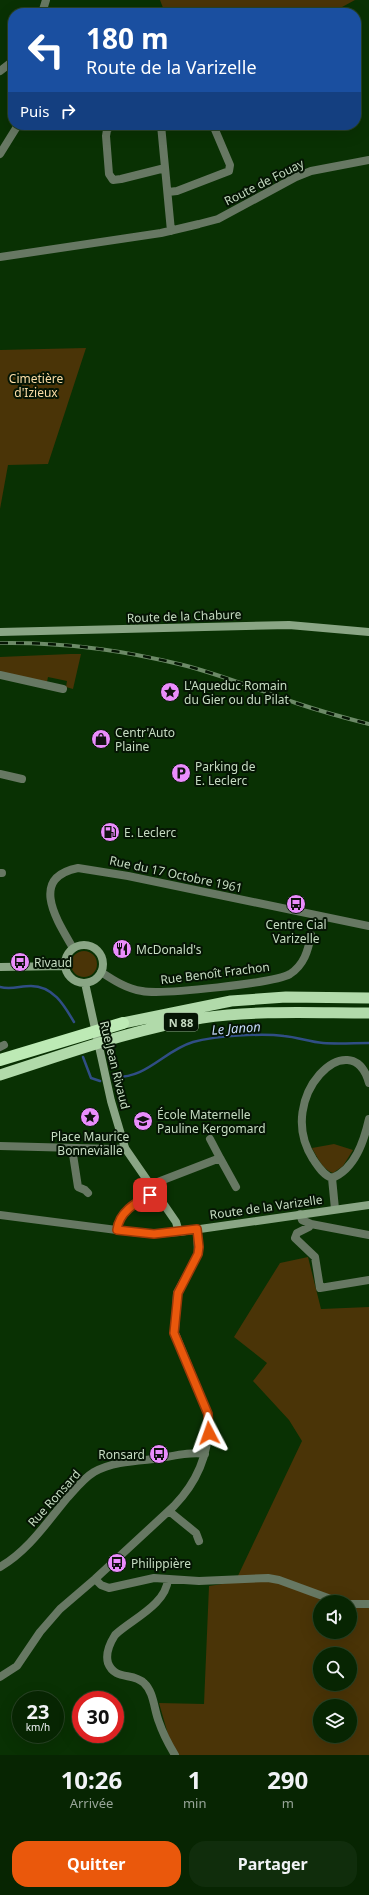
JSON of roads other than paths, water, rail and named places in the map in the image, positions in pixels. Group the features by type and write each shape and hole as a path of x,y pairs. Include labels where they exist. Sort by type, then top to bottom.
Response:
{"highway":[{"name":"N 88","path":"0,1060 123,1023 231,1001 286,997 369,998"},
{"name":"N 88","path":"0,1075 139,1032 202,1018 258,1013 369,1014"}],"main road":[{"name":"Route de la Chabure","path":"0,632 289,625 369,632"},
{"path":"85,945 96,950 102,960 101,972 92,981 85,983 80,982 70,976 65,966 67,956 73,948 85,945"},
{"path":"0,966 65,966"},
{"name":"Rue Jean Rivaud","path":"85,983 110,1101 125,1148 176,1222 179,1232"},
{"name":"Route de la Varizelle","path":"179,1232 369,1205"}],"street":[{"path":"0,71 8,65"},
{"path":"0,154 15,130"},
{"path":"107,130 106,136 109,174 113,180 165,168"},
{"path":"161,130 171,231"},
{"path":"168,192 191,186 229,172 230,164 215,130"},
{"name":"Route de Fouay","path":"0,257 171,231 218,219 296,177 311,171 369,160"},
{"path":"0,674 63,689"},
{"path":"0,774 22,779"},
{"name":"Rue du 17 Octobre 1961","path":"73,948 55,915 50,897 56,879 70,870 78,868 128,876 369,926"},
{"name":"Rue Benoît Frachon","path":"101,972 133,989 154,992 278,978 290,974 304,960 311,935"},
{"path":"369,1083 366,1073 356,1064 344,1061 336,1062 322,1070 307,1095 302,1121 304,1142 318,1166 327,1177 332,1178 342,1172 356,1155 362,1143 369,1119"},
{"path":"210,1139 236,1187"},
{"path":"0,1146 125,1148"},
{"path":"72,1148 78,1187 85,1190 88,1194"},
{"path":"150,1185 220,1158"},
{"path":"332,1178 335,1209"},
{"path":"117,1230 119,1222 129,1207 150,1195"},
{"path":"300,1214 302,1220 311,1224 369,1236"},
{"name":"Route de la Varizelle","path":"0,1215 154,1234 179,1232"},
{"path":"311,1224 309,1227 297,1233 296,1238 316,1260 320,1288 369,1280"},
{"path":"0,1677 17,1666 55,1614 96,1579 184,1496 193,1481 205,1454 210,1429 208,1414 174,1333 178,1293 198,1254 199,1247 197,1229"},
{"name":"Rue Ronsard","path":"0,1567 15,1557 30,1543 75,1489 94,1472 106,1467 123,1463 193,1453 205,1454"},
{"path":"169,1511 196,1533 199,1541"},
{"path":"96,1579 101,1585 109,1588 140,1580 168,1579 199,1581 268,1578 279,1580 320,1595"},
{"path":"168,1579 166,1588 157,1601 115,1635 111,1642 107,1657 111,1670 117,1674 140,1680 147,1686 163,1733 175,1755"},
{"path":"357,1604 369,1604"}],"waterway":[{"name":"Le Janon","path":"0,987 12,988 31,986 46,989 62,1003 74,1022"},
{"name":"Le Janon","path":"113,1077 136,1074 182,1046 213,1038 274,1035 323,1043 369,1043"},
{"name":"Le Janon","path":"83,1057 91,1078 100,1081"}],"railway":[{"path":"0,643 46,644 92,648 138,655 212,673 305,706 369,724"}],"place":[{"name":"L'Aqueduc Romain du Gier ou du Pilat","path":"170,692"},
{"name":"Centr'Auto Plaine","path":"101,739"},
{"name":"Parking de E. Leclerc","path":"181,773"},
{"name":"E. Leclerc","path":"110,832"},
{"name":"Centre Cial Varizelle","path":"296,904"},
{"name":"McDonald's","path":"122,949"},
{"name":"Rivaud","path":"20,962"},
{"name":"Place Maurice Bonnevialle","path":"90,1117"},
{"name":"École Maternelle Pauline Kergomard","path":"143,1121"},
{"name":"Ronsard","path":"159,1454"},
{"name":"Philippière","path":"117,1563"}],"park label":[{"name":"Cimetière d'Izieux","path":"36,385"}]}
